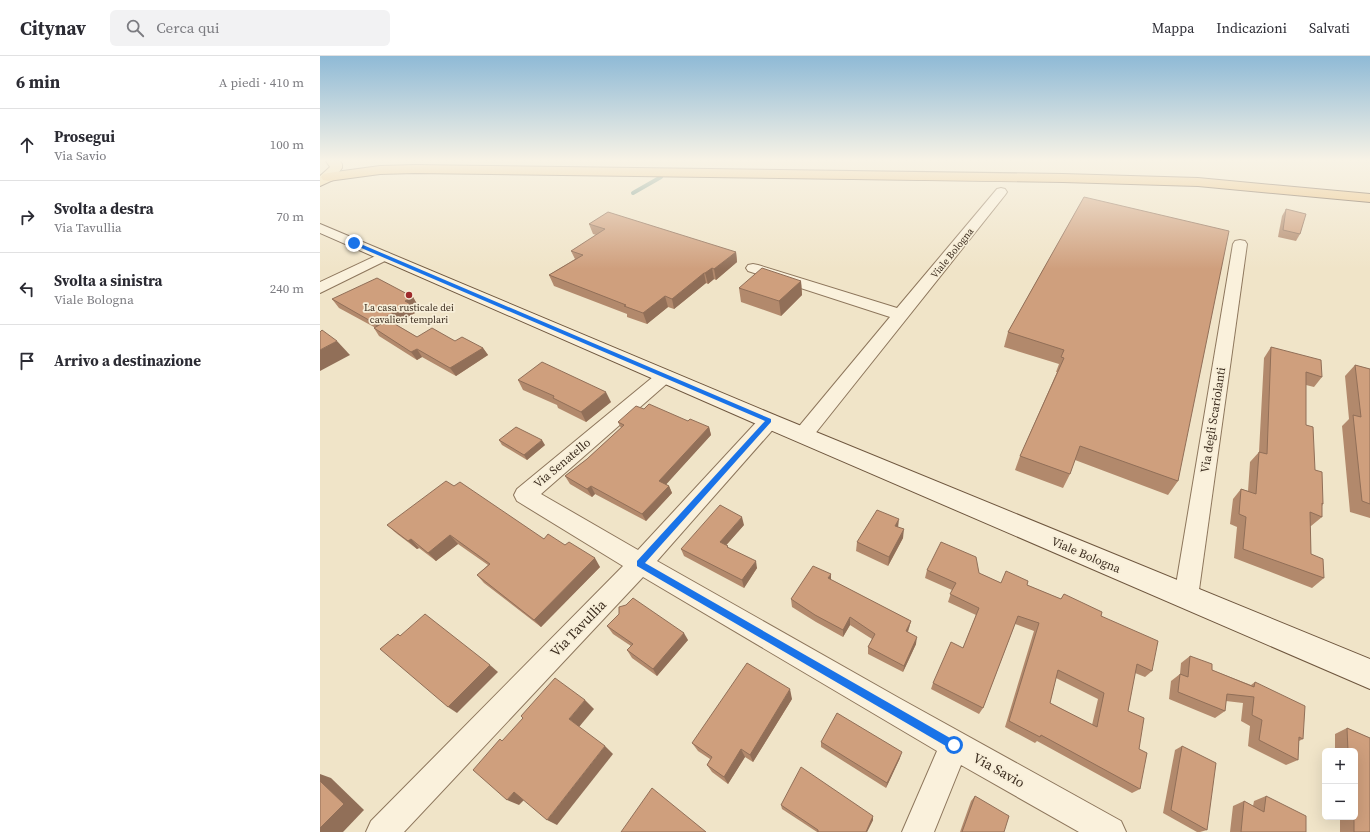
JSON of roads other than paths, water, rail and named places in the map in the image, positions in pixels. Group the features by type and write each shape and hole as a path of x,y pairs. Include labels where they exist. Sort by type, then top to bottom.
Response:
{"main road":[{"name":"Viale Bologna","path":"320,228 769,421 1370,674"}],"street":[{"name":"Viale Bologna","path":"803,435 997,197"},
{"name":"Via degli Scariolanti","path":"1186,597 1240,244"},
{"path":"320,288 384,256"},
{"path":"753,268 902,315"},
{"name":"Via Senatello","path":"640,564 525,494 665,376"},
{"name":"Via Tavullia","path":"382,832 640,564 769,421"},
{"name":"Via Savio","path":"640,564 954,745 1110,832"},
{"path":"918,832 954,745"}],"place":[{"name":"La casa rusticale dei cavalieri templari","path":"409,295"}]}
